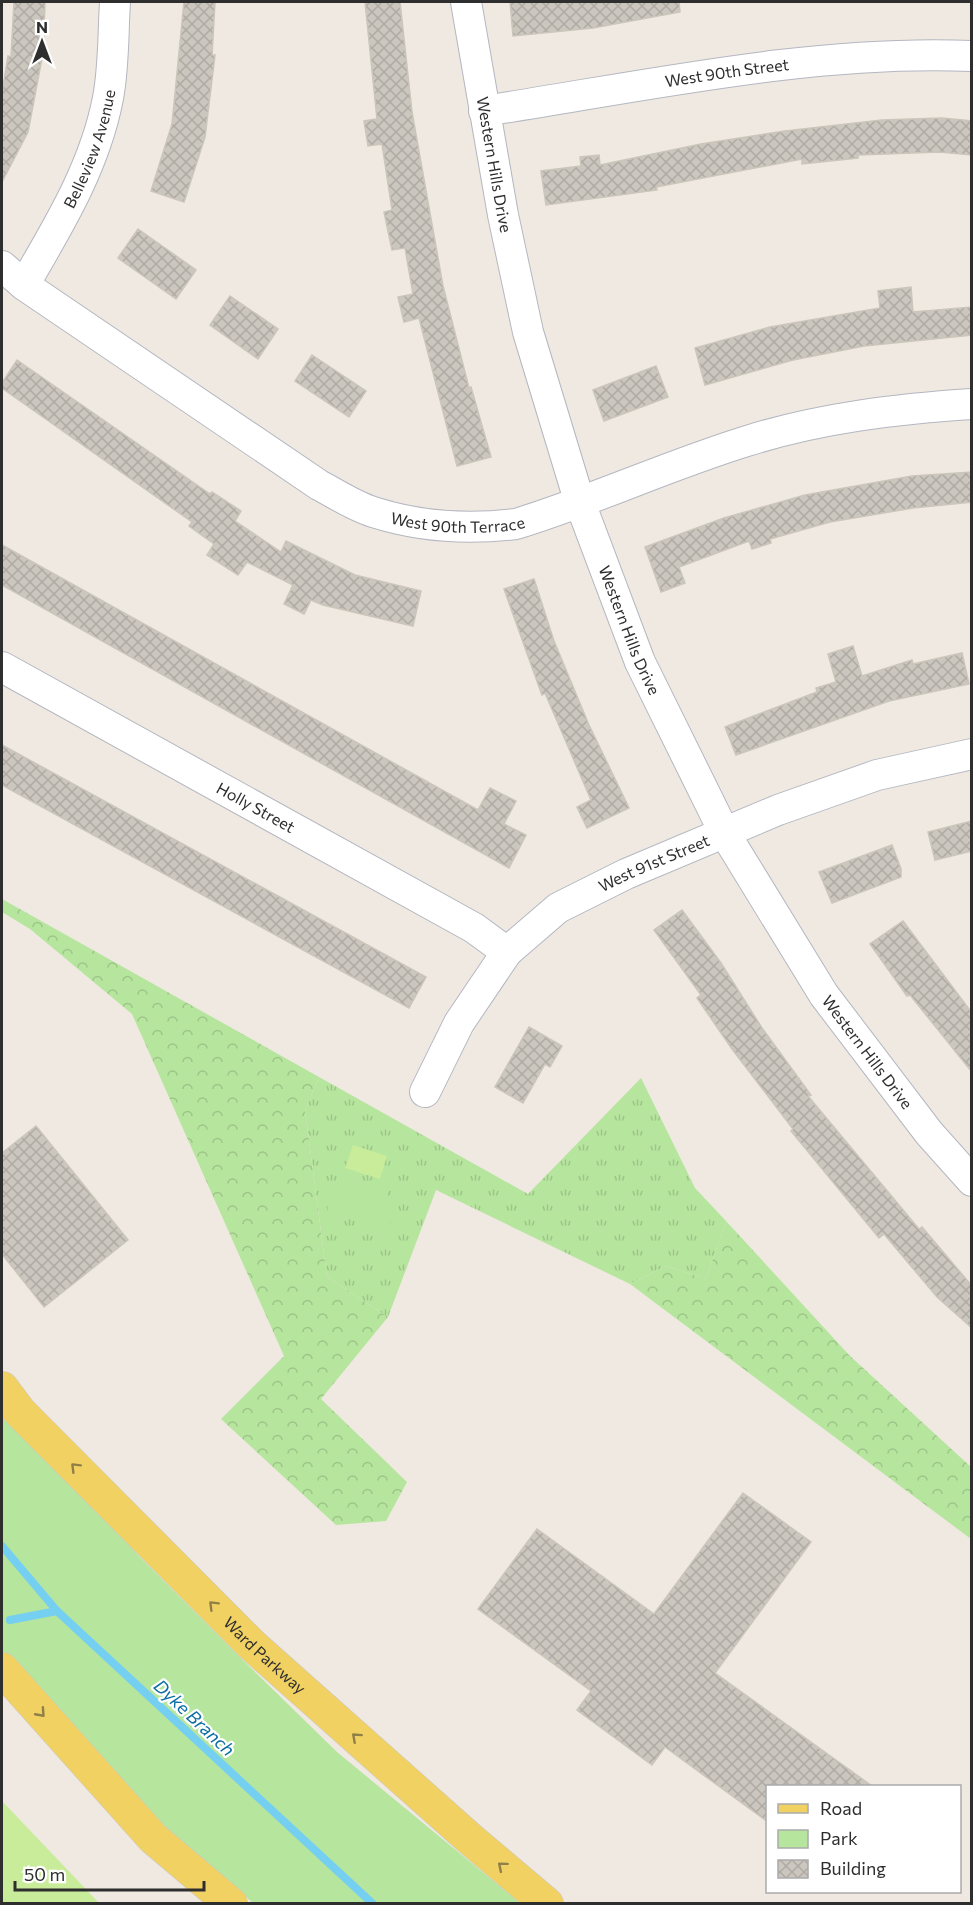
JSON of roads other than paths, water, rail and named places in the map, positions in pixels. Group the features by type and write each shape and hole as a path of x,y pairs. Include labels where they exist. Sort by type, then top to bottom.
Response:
{"main road":[{"name":"Ward Parkway","path":"2,1388 20,1412 252,1645 469,1838 547,1904"},
{"path":"2,1669 153,1838 231,1904"}],"street":[{"name":"Belleview Avenue","path":"24,285 83,177 101,126 109,96 115,2"},
{"name":"Western Hills Drive","path":"466,2 502,215 528,332 579,500 640,662 724,832 824,995 929,1133 972,1180"},
{"name":"West 90th Street","path":"484,111 776,66 930,54 972,56"},
{"name":"West 90th Terrace","path":"2,266 24,285 319,485 371,512 428,526 476,529 516,524 750,440 830,420 914,408 972,404"},
{"name":"Holly Street","path":"2,667 474,928 507,952"},
{"name":"West 91st Street","path":"426,1092 459,1023 507,952 558,908 626,874 778,810 877,775 972,754"}],"waterway":[{"name":"Dyke Branch","path":"2,1546 57,1611 373,1904"},
{"path":"10,1620 57,1611"}]}
